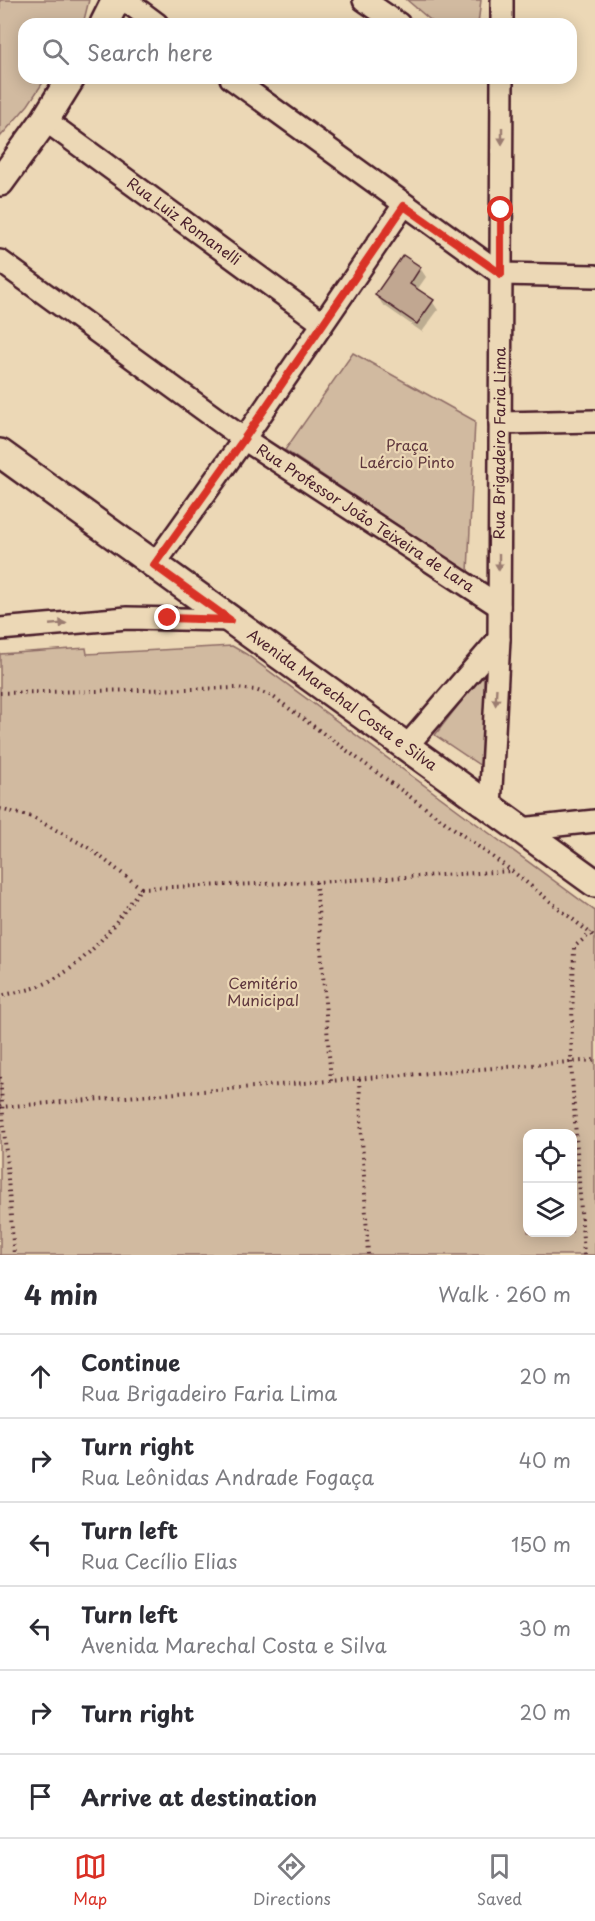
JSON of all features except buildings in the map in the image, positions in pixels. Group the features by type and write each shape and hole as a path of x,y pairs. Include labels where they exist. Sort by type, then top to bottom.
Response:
{"main road":[{"path":"109,18 124,1"},
{"path":"0,182 45,120 67,84"},
{"name":"Avenida Marechal Costa e Silva","path":"0,453 595,883"}],"street":[{"path":"364,0 390,18"},
{"path":"502,0 502,18"},
{"path":"124,1 148,18"},
{"path":"239,84 404,206 501,274 595,276"},
{"name":"Rua Brigadeiro Faria Lima","path":"490,807 499,639 501,274 499,84"},
{"name":"Rua Luiz Romanelli","path":"45,120 322,323"},
{"path":"154,565 244,439 404,206"},
{"name":"Rua Professor João Teixeira de Lara","path":"0,261 244,439 499,606"},
{"path":"500,423 595,421"},
{"path":"0,629 127,618 230,620"},
{"path":"406,747 499,639"},
{"path":"521,829 595,821"}],"path":[{"path":"0,693 236,688 255,690 272,696 512,871 593,935 574,947 571,1062 584,1255"},
{"path":"0,809 32,817 89,848 141,888 316,882 512,871"},
{"path":"316,882 331,1081"},
{"path":"0,996 37,987 76,965 108,934 141,888"},
{"path":"1,1107 595,1060"},
{"path":"0,1077 14,1255"},
{"path":"359,1079 368,1255"}],"green space":[{"path":"0,0 89,0 84,18 18,18 18,84 42,84 28,105 0,137"},
{"path":"407,0 481,0 479,18 428,18"},
{"name":"Praça Laércio Pinto","path":"353,353 475,421 468,572 285,450"},
{"name":"Cemitério Municipal","path":"232,646 595,911 595,1255 0,1255 0,654 86,648 87,654"},
{"path":"484,672 484,768 435,735"}],"route":[{"path":"168,618 230,620 154,565 244,439 404,206 501,274 501,210"}]}
